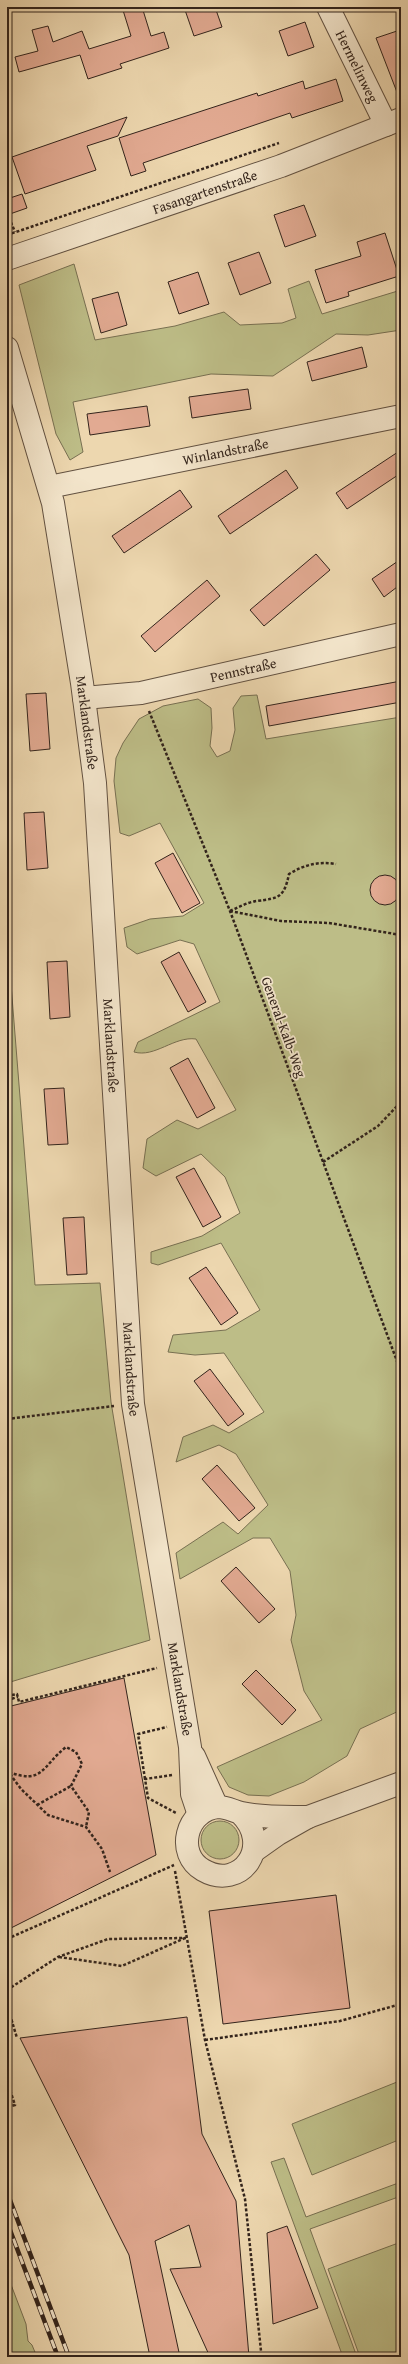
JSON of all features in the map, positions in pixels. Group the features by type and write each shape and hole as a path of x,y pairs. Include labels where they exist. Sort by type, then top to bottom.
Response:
{"street":[{"name":"Hermelinweg","path":"328,7 393,122"},
{"name":"Fasangartenstraße","path":"7,259 281,166 393,122"},
{"name":"Marklandstraße","path":"7,348 49,487 67,585 84,698 95,783 133,1404 190,1747 192,1794 199,1812"},
{"name":"Winlandstraße","path":"49,487 401,416"},
{"name":"Pennstraße","path":"84,698 140,693 401,634"},
{"path":"254,1850 308,1817 401,1783"},
{"path":"229,1808 240,1813 249,1821 254,1832 254,1850 251,1858 240,1870 224,1876 208,1873 194,1863 182,1861 188,1832 199,1812 229,1808"},
{"path":"240,1813 272,1817 308,1817"}],"path":[{"path":"7,235 286,141"},
{"path":"7,213 15,232"},
{"name":"General-Kalb-Weg","path":"140,693 230,911 401,1372"},
{"path":"230,911 256,901 270,901 279,897 286,889 289,874 298,869 321,862 336,864"},
{"path":"230,911 281,921 329,923 401,935"},
{"path":"323,1162 378,1126 401,1102"},
{"path":"7,1418 133,1404"},
{"path":"7,1696 17,1694 19,1702 160,1667"},
{"path":"7,1700 17,1698"},
{"path":"170,1727 138,1734 148,1798 199,1812"},
{"path":"8,1771 25,1778 40,1773 52,1758 66,1747 76,1752 82,1764 71,1786 37,1805"},
{"path":"8,1771 21,1789 48,1815 86,1827 102,1849 110,1872"},
{"path":"145,1779 180,1773"},
{"path":"71,1786 82,1802 87,1805 89,1812 86,1827"},
{"path":"7,1939 182,1861 186,1938 204,2040 245,2199 261,2351 264,2357"},
{"path":"58,1957 122,1966 186,1938"},
{"path":"7,1990 58,1957 108,1939 186,1938"},
{"path":"204,2040 340,2021 401,2004"},
{"path":"7,2006 13,2021 17,2038"},
{"path":"7,2025 13,2021"},
{"path":"7,2081 15,2105 8,2107 7,2103"}],"green space":[{"path":"74,264 95,340 175,326 224,312 240,325 282,323 296,318 288,289 309,281 322,314 401,290 401,330 368,335 336,334 273,376 211,374 73,402 83,452 70,460 56,434 19,285"},
{"path":"257,695 266,739 401,717 401,1710 360,1729 347,1756 304,1782 269,1796 248,1795 229,1787 217,1767 322,1720 304,1691 291,1640 296,1615 290,1571 270,1538 253,1538 180,1579 176,1553 223,1522 238,1534 268,1505 236,1454 219,1445 176,1462 183,1437 213,1425 229,1433 264,1412 224,1353 195,1355 168,1352 173,1335 226,1330 260,1310 221,1243 158,1265 151,1263 151,1252 202,1236 240,1213 225,1177 201,1154 156,1176 143,1168 147,1139 177,1120 198,1129 236,1110 196,1039 180,1041 149,1052 134,1052 138,1042 220,1002 194,944 180,940 137,954 127,947 124,928 150,919 183,916 204,903 160,823 129,836 120,833 114,781 116,758 123,743 139,719 163,706 198,699 211,708 212,728 210,746 217,757 230,751 235,730 233,708 241,696"},
{"path":"7,934 35,1285 100,1283 111,1402 150,1640 7,1683"},
{"path":"220,1821 230,1824 236,1830 239,1840 236,1850 230,1856 220,1859 210,1856 204,1850 201,1840 204,1830 210,1824"},
{"path":"397,2082 401,2091 401,2139 312,2175 292,2124"},
{"path":"284,2158 306,2217 401,2182 401,2196 310,2229 357,2357 343,2357 271,2162"},
{"path":"401,2242 401,2357 360,2357 328,2269"},
{"path":"7,2274 26,2324 28,2341 32,2345 37,2357 15,2357 7,2346"}],"building":[{"path":"122,7 142,7 151,36 164,32 169,48 120,64 122,68 88,79 80,55 19,72 15,57 38,51 32,30 48,26 53,42 82,31 89,49 131,36"},
{"path":"193,7 215,7 222,27 194,36 185,10"},
{"path":"305,22 314,47 288,56 279,31"},
{"path":"397,31 401,40 400,100 376,38"},
{"path":"336,79 343,101 292,118 290,113 143,163 146,171 131,176 119,138 257,93 258,96 303,81 305,89"},
{"path":"127,117 118,136 87,146 96,170 25,194 12,157"},
{"path":"22,194 27,208 7,215 7,199"},
{"path":"304,205 316,236 285,247 274,215"},
{"path":"385,233 399,276 348,292 349,296 326,303 315,270 361,256 357,242"},
{"path":"259,252 271,283 240,295 228,263"},
{"path":"198,272 209,304 179,314 168,282"},
{"path":"118,292 127,325 101,333 92,299"},
{"path":"362,347 367,367 312,381 307,362"},
{"path":"248,389 251,409 192,418 189,397"},
{"path":"147,406 150,426 90,435 87,414"},
{"path":"401,450 401,473 347,509 336,493"},
{"path":"286,470 298,488 230,534 218,516"},
{"path":"180,490 192,507 124,553 112,536"},
{"path":"316,554 330,570 264,626 250,610"},
{"path":"401,559 401,584 384,597 372,579"},
{"path":"207,580 220,596 155,652 141,636"},
{"path":"401,681 401,702 269,726 266,706"},
{"path":"46,693 50,749 30,751 26,694"},
{"path":"44,812 48,868 27,870 24,813"},
{"path":"173,853 200,903 182,913 155,863"},
{"path":"385,875 396,879 400,890 396,901 385,905 374,901 370,890 374,879"},
{"path":"179,952 206,1002 188,1012 161,962"},
{"path":"67,961 70,1017 50,1019 47,962"},
{"path":"188,1058 215,1108 197,1118 170,1068"},
{"path":"64,1088 68,1144 48,1145 44,1089"},
{"path":"194,1168 221,1217 203,1227 176,1177"},
{"path":"84,1217 87,1274 67,1275 63,1218"},
{"path":"206,1267 238,1313 221,1325 189,1278"},
{"path":"210,1369 244,1414 228,1426 194,1381"},
{"path":"217,1465 255,1508 239,1521 202,1479"},
{"path":"236,1567 275,1609 259,1623 221,1581"},
{"path":"256,1670 296,1710 282,1725 242,1684"},
{"path":"124,1678 156,1855 7,1930 7,1707"},
{"path":"336,1895 350,2008 223,2024 209,1911"},
{"path":"187,2017 202,2134 236,2201 249,2357 210,2357 170,2269 201,2267 189,2225 155,2241 180,2357 150,2357 129,2255 20,2038"},
{"path":"287,2226 318,2308 273,2324 267,2233"}],"railway":[{"path":"7,2192 69,2357"},
{"path":"7,2222 58,2357"}]}
